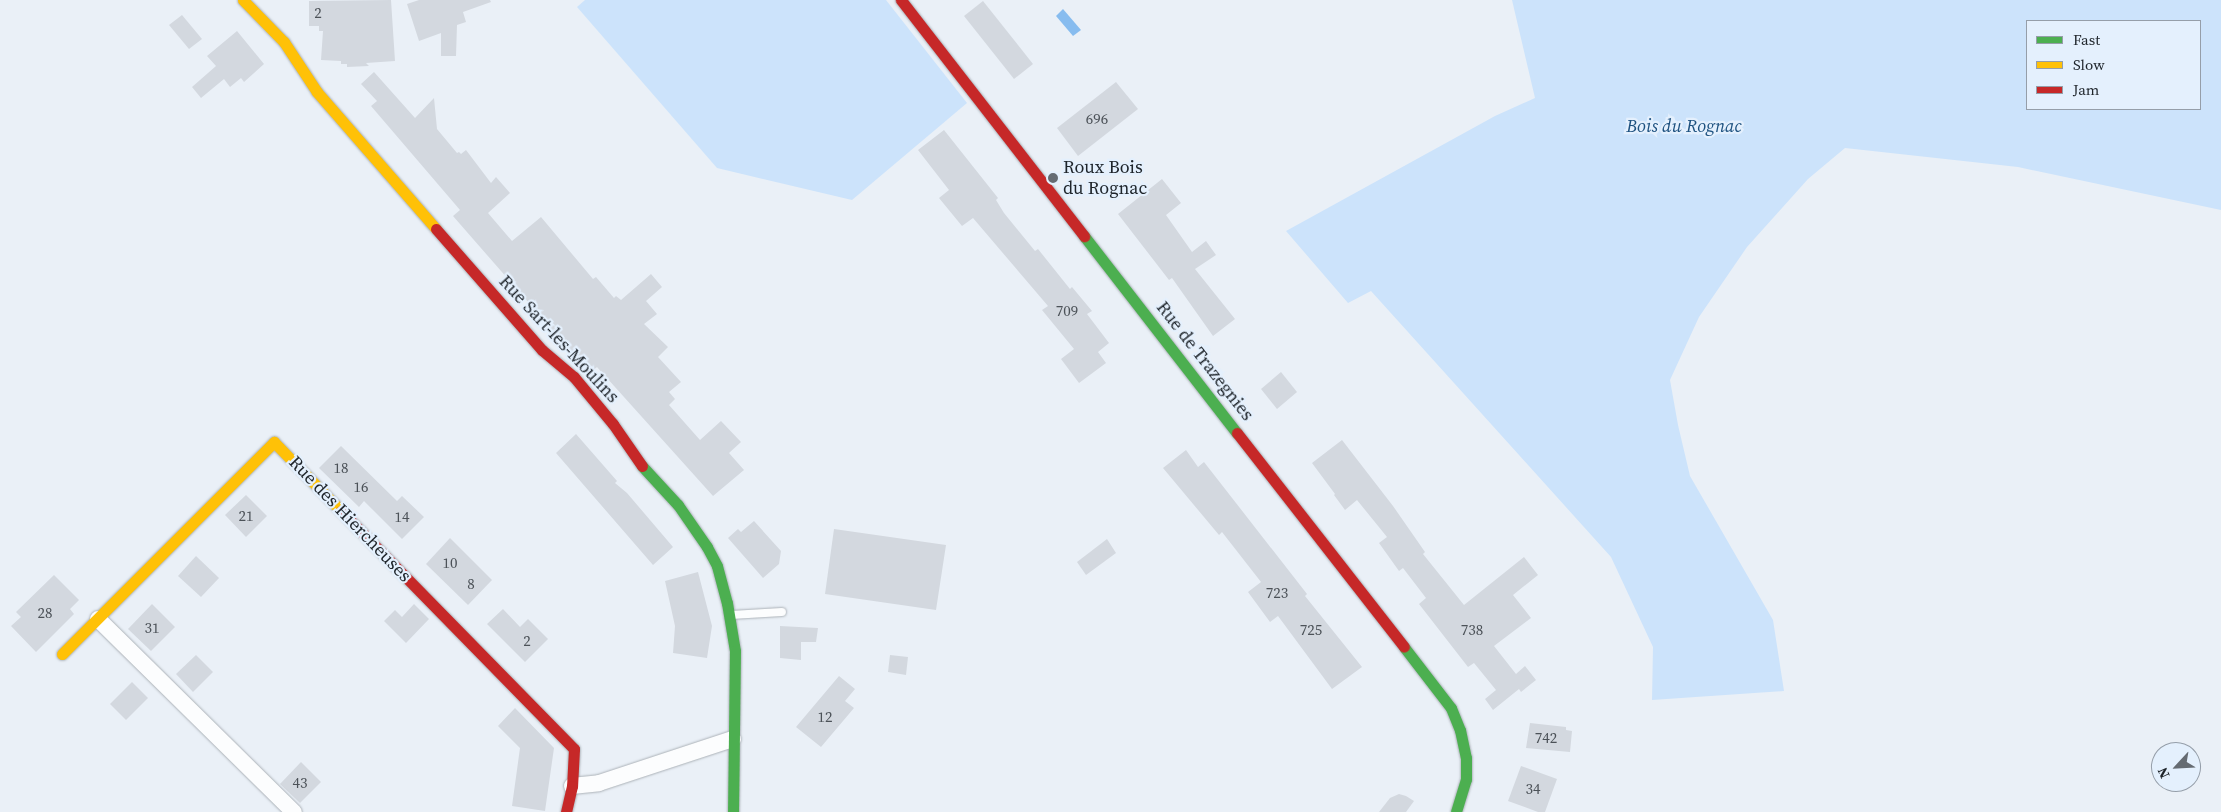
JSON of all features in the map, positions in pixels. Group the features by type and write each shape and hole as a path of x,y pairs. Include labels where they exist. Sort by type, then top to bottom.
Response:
{"street":[{"name":"Rue Sart-les-Moulins","path":"243,0 284,42 317,92 337,116 542,350 574,377 613,424 637,460 678,505 697,531 717,566 729,615 734,650 733,812"},
{"name":"Rue de Trazegnies","path":"901,0 1455,714 1465,753 1466,779 1456,812"},
{"name":"Rue des Hiercheuses","path":"62,654 274,442 574,748 572,786"},
{"path":"98,619 294,812"},
{"path":"566,812 572,786 599,783 733,739"}],"lane":[{"path":"729,615 782,612"}],"green space":[{"path":"585,0 886,0 967,103 852,200 717,168 577,7"},
{"name":"Bois du Rognac","path":"1512,0 2221,0 2221,210 2018,167 1845,148 1808,179 1747,247 1699,317 1670,380 1678,425 1690,476 1773,620 1784,691 1652,700 1653,647 1611,557 1371,291 1348,303 1286,231 1495,116 1535,98"}],"water":[{"path":"1063,9 1081,30 1073,36 1056,16"}],"building":[{"path":"391,0 395,61 366,63 369,66 347,67 347,64 341,64 341,61 321,60 323,31 319,31 319,26 309,26 309,1"},
{"path":"419,0 490,0 491,2 463,12 466,22 457,25 456,56 441,56 441,33 419,41 407,4"},
{"path":"983,1 1033,64 1014,79 964,16"},
{"path":"182,15 202,39 189,49 169,25"},
{"path":"237,31 264,64 244,82 241,78 230,87 224,79 201,98 192,87 216,66 207,56"},
{"path":"374,72 415,118 434,98 437,129 457,153 461,154 466,150 491,183 496,177 510,193 488,213 512,241 541,217 593,279 596,277 614,298 616,296 621,300 651,274 662,287 646,301 657,314 644,324 668,347 658,357 681,382 669,392 675,399 669,405 700,440 721,421 741,442 729,453 744,470 713,496 597,367 590,373 453,216 460,210 371,106 377,101 361,84"},
{"path":"1116,82 1138,109 1078,156 1057,128"},
{"path":"944,130 998,198 996,200 1004,213 1035,251 1038,249 1070,289 1072,287 1092,311 1087,314 1109,343 1098,352 1106,363 1079,383 1061,359 1074,349 1042,310 1048,306 973,218 962,226 939,198 949,190 918,150"},
{"path":"1162,179 1181,203 1166,215 1192,252 1206,241 1216,255 1195,269 1235,319 1213,336 1172,278 1169,280 1118,214"},
{"path":"1281,372 1297,392 1277,409 1261,389"},
{"path":"576,434 617,481 615,483 627,493 673,547 653,565 556,453"},
{"path":"1342,440 1393,506 1425,552 1423,554 1464,605 1524,557 1538,575 1513,595 1531,618 1494,646 1516,674 1525,666 1536,680 1521,692 1519,689 1493,710 1485,699 1496,690 1474,663 1468,667 1419,604 1426,598 1403,568 1399,571 1379,543 1387,537 1357,500 1345,510 1312,463"},
{"path":"341,446 397,501 402,496 424,517 402,539 364,501 359,507 319,468"},
{"path":"1186,450 1198,467 1204,462 1307,594 1305,596 1362,667 1332,689 1278,616 1270,622 1248,592 1261,582 1222,532 1219,535 1163,468"},
{"path":"246,495 267,516 246,537 225,515"},
{"path":"754,521 781,551 779,564 763,578 728,538 738,529 741,532"},
{"path":"834,529 946,545 936,610 825,594"},
{"path":"450,538 492,580 468,605 426,564"},
{"path":"1107,539 1116,553 1086,575 1077,562"},
{"path":"196,556 219,578 201,597 178,576"},
{"path":"698,572 712,626 707,658 673,653 675,626 665,581"},
{"path":"54,575 79,600 70,609 74,614 36,652 11,626 21,617 16,612"},
{"path":"152,604 175,627 151,651 128,629"},
{"path":"414,604 429,619 406,643 384,621 395,610 402,617"},
{"path":"503,609 520,627 528,619 548,639 525,662 487,624"},
{"path":"780,626 818,628 816,642 801,642 801,660 780,658"},
{"path":"196,655 213,672 193,692 176,674"},
{"path":"890,655 908,657 906,675 888,672"},
{"path":"839,676 855,689 845,701 854,708 821,747 796,727"},
{"path":"132,682 148,698 126,720 110,704"},
{"path":"515,708 554,748 545,811 512,806 520,748 498,726"},
{"path":"1530,723 1566,727 1566,730 1572,731 1570,752 1526,748"},
{"path":"301,762 321,782 300,803 280,784"},
{"path":"1521,766 1557,779 1545,812 1538,812 1508,801"},
{"path":"1399,794 1414,801 1406,812 1379,812 1390,798"}],"traffic: fast":[{"path":"1084,236 1237,433"},
{"path":"642,466 678,505 707,547 717,566 727,603 735,651 733,812"},
{"path":"1404,647 1451,708 1460,730 1466,758 1466,779 1456,812"}],"traffic: slow":[{"path":"243,0 284,42 317,92 436,229"},
{"path":"62,654 274,442 341,511"}],"traffic: jam":[{"path":"901,0 1084,236"},
{"path":"436,229 542,350 574,377 613,424 642,466"},
{"path":"1237,433 1404,647"},
{"path":"341,511 574,749 572,786 566,812"}],"place":[{"name":"Roux Bois du Rognac","path":"1053,178"}]}
